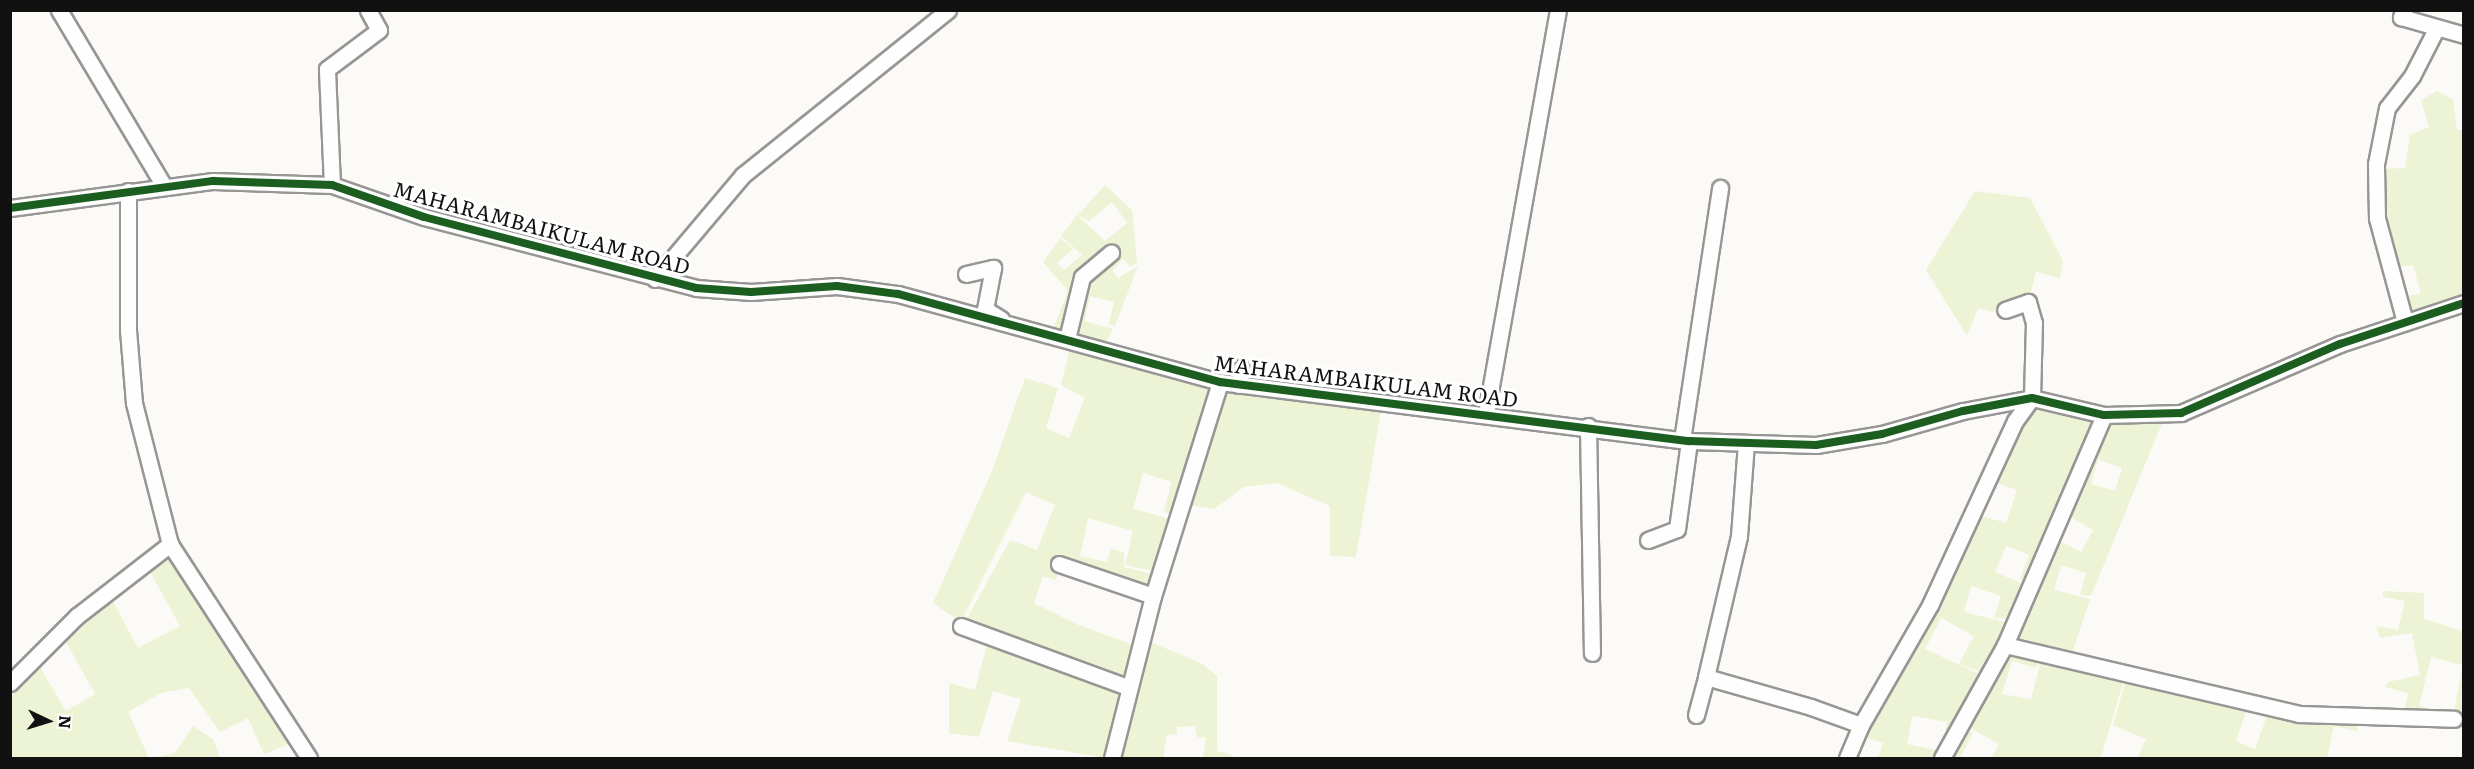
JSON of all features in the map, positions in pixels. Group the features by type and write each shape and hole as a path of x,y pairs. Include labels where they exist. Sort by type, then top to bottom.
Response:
{"street":[{"path":"59,10 164,186"},
{"path":"332,185 327,69 379,30 368,10"},
{"path":"655,279 743,175 948,10"},
{"path":"1486,414 1558,10"},
{"path":"2404,10 2401,17 2463,35"},
{"path":"2405,322 2377,218 2376,164 2387,108 2412,76 2436,29"},
{"name":"MAHARAMBAIKULAM ROAD","path":"10,208 129,190 213,181 332,185 424,217 696,288 751,292 837,286 898,294 1220,382 1588,426 1685,441 1816,445 1882,434 1963,411 2032,398 2104,415 2181,413 2340,345 2463,303"},
{"path":"1648,540 1677,529 1685,441 1720,188"},
{"path":"129,190 128,330 134,403 170,544 309,759"},
{"path":"1067,339 1082,277 1111,253"},
{"path":"966,274 993,268 985,309 1005,323"},
{"path":"1847,759 1861,725 1930,605 2015,421 2032,398 2034,323 2028,302 2005,310"},
{"path":"1239,385 1241,368"},
{"path":"1112,759 1128,687 1153,596 1220,382"},
{"path":"1942,759 2005,645 2104,415"},
{"path":"1588,426 1592,653"},
{"path":"1696,715 1739,536 1746,443"},
{"path":"10,683 77,616 170,544"},
{"path":"1059,564 1153,596"},
{"path":"961,626 1128,687"},
{"path":"2005,645 2299,714 2454,719"},
{"path":"1706,677 1861,725"}],"green space":[{"path":"2437,91 2453,99 2457,130 2463,130 2463,297 2406,319 2401,298 2421,293 2413,265 2395,267 2382,218 2381,169 2405,168 2410,135 2429,127 2421,100"},
{"path":"1105,185 1132,210 1137,262 1131,267 1123,259 1112,270 1118,278 1138,266 1115,326 1109,324 1114,302 1090,296 1084,321 1113,329 1104,347 1070,337 1080,277 1066,337 1051,334 1068,291 1043,262 1060,238 1073,249 1057,263 1064,270 1082,255 1061,236 1077,215 1105,241 1127,223 1112,202 1089,221 1078,215"},
{"path":"1975,191 2030,198 2063,261 2060,278 2036,272 2030,296 2003,307 1998,313 1978,308 1967,336 1926,270"},
{"path":"1071,344 1216,384 1173,515 1164,512 1171,482 1143,473 1133,509 1171,519 1158,572 1125,565 1133,531 1088,518 1080,556 1107,562 1111,549 1124,552 1124,567 1156,575 1151,592 1054,559 1052,567 1060,571 1055,580 1043,576 1034,603 1076,624 1134,645 1125,682 964,624 1010,540 1037,550 1055,505 1026,492 961,622 933,603 992,471 1025,378 1058,388 1046,428 1069,438 1085,398 1061,385"},
{"path":"1221,385 1382,405 1356,557 1330,556 1330,506 1277,483 1244,487 1214,509 1184,504"},
{"path":"2034,400 2101,416 2025,582 2020,579 2029,555 2006,546 1995,572 2023,584 2009,619 1994,618 2001,596 1971,586 1964,612 2009,623 1987,674 1959,664 1974,636 1941,618 1925,649 1986,677 1942,749 1947,722 1912,716 1907,744 1941,751 1940,758 1878,758 1883,743 1862,736 1994,484 1982,516 2006,523 2017,490 1988,480"},
{"path":"2165,416 2091,596 2080,595 2086,573 2061,565 2054,590 2090,599 2070,659 2007,644 2054,538 2081,552 2093,530 2064,513 2087,458 2098,461 2091,484 2115,491 2122,468 2088,456 2106,417"},
{"path":"168,558 288,744 264,754 248,718 220,732 189,688 161,693 128,712 149,758 11,758 11,697 39,666 66,711 95,694 66,642 112,600 138,648 180,626 150,572"},
{"path":"2383,591 2424,593 2424,619 2463,631 2463,665 2431,657 2419,706 2449,713 2403,716 2408,693 2385,687 2388,682 2420,675 2412,633 2380,638 2376,626 2398,630 2405,601 2383,597"},
{"path":"1143,639 1203,664 1217,676 1217,751 1233,755 1232,758 1203,758 1206,738 1197,737 1195,726 1177,727 1177,734 1167,735 1163,758 1115,758"},
{"path":"988,641 1124,689 1105,758 1007,741 1021,699 993,691 979,737 949,733 949,683 975,690"},
{"path":"2007,648 2040,657 2036,668 2012,661 2002,694 2031,699 2042,657 2125,676 2101,758 1991,758 1999,744 1966,726"},
{"path":"2463,665 2463,722 2457,723 2454,711"},
{"path":"2127,676 2248,706 2236,741 2255,749 2269,710 2358,720 2357,731 2334,726 2327,758 2138,758 2146,739 2113,725"},
{"path":"193,726 213,739 220,758 152,758 175,753"},
{"path":"1964,729 1973,733 1960,758 1945,758"}],"cycle path":[{"path":"10,208 213,181 332,185 424,217 696,288 751,292 837,286 898,294 1220,382 1689,441 1816,445 1882,434 1963,411 2032,398 2104,415 2181,413 2340,344 2464,303"}]}
